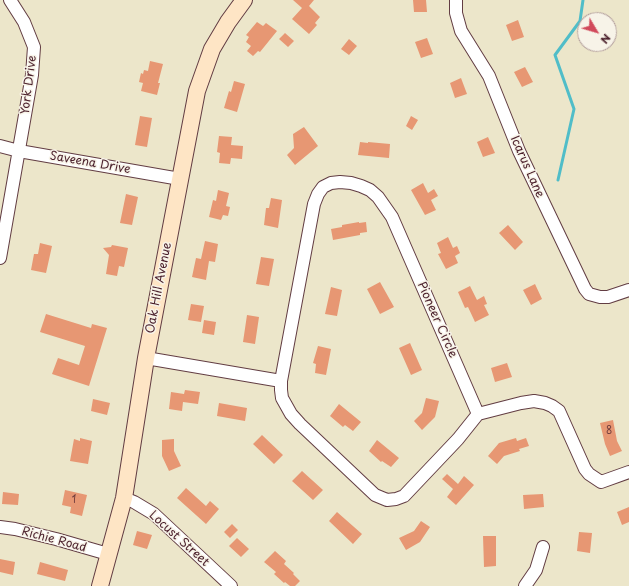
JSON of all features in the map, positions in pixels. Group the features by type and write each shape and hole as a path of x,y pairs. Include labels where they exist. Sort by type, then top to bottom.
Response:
{"main road":[{"name":"Oak Hill Avenue","path":"100,586 124,498 146,358 194,104 201,77 212,49 228,22 244,0"}],"street":[{"name":"York Drive","path":"0,258 32,75 34,47 24,22 10,0"},
{"name":"Icarus Lane","path":"456,0 456,13 461,31 489,76 523,158 585,289 590,294 600,298 629,290"},
{"name":"Saveena Drive","path":"0,146 19,151 180,179"},
{"name":"Pioneer Circle","path":"351,182 370,190 378,197 392,217 478,414 458,439 408,493 396,500 387,500 375,494 291,414 282,398 281,381 314,204 323,187 331,183 351,182"},
{"path":"146,358 281,381"},
{"path":"478,414 521,403 534,401 545,403 559,411 585,469 589,474 601,482 629,472"},
{"name":"Locust Street","path":"124,498 154,514 231,586"},
{"name":"Richie Road","path":"0,527 56,539 108,554"},
{"path":"525,586 536,570 540,561 543,547"}],"building":[{"path":"293,0 314,0 309,6 320,17 315,23 317,25 309,34 292,19 302,8"},
{"path":"413,0 426,0 427,12 414,12"},
{"path":"518,20 524,37 512,41 506,25"},
{"path":"257,22 263,26 266,23 277,31 260,52 258,51 253,56 247,51 251,46 246,42 249,37 246,35"},
{"path":"285,33 294,41 288,47 279,39"},
{"path":"427,38 433,54 421,58 415,42"},
{"path":"349,39 357,46 349,55 341,49"},
{"path":"150,61 163,64 158,83 160,83 157,95 141,91 143,83 139,82 141,73 143,74 144,70 148,71"},
{"path":"525,67 533,82 522,87 514,72"},
{"path":"461,78 467,94 455,98 450,83"},
{"path":"234,81 245,84 237,112 224,108 229,91 231,92"},
{"path":"140,116 152,118 147,147 135,145"},
{"path":"411,116 418,120 412,130 406,126"},
{"path":"304,127 318,146 295,165 287,155 294,148 293,134"},
{"path":"219,136 232,137 231,145 243,146 242,159 231,158 230,164 219,163 220,153 217,152"},
{"path":"488,137 495,153 483,157 477,142"},
{"path":"360,142 390,144 389,158 358,155"},
{"path":"423,183 428,193 434,189 438,196 431,200 436,210 425,215 411,190"},
{"path":"218,190 229,193 226,206 230,207 228,216 223,215 221,220 209,217 213,200 216,201"},
{"path":"126,194 138,197 132,225 120,223"},
{"path":"271,198 282,200 278,228 264,225 266,208 269,208"},
{"path":"366,222 367,232 360,233 360,235 333,240 331,229 342,227 342,225"},
{"path":"508,225 523,242 515,250 499,233"},
{"path":"448,237 453,248 457,246 460,253 455,256 458,263 446,269 438,254 441,253 437,243"},
{"path":"205,241 218,244 215,262 209,261 206,280 192,277 196,258 201,259"},
{"path":"40,243 52,246 46,273 31,270 34,254 38,254"},
{"path":"112,245 128,248 124,267 119,266 117,276 106,274 109,255 103,248 111,247"},
{"path":"261,257 274,259 269,286 256,284"},
{"path":"380,282 394,307 380,314 367,289"},
{"path":"535,284 542,299 531,305 523,290"},
{"path":"470,286 477,300 484,296 487,304 484,305 489,315 475,322 468,307 465,308 458,292"},
{"path":"331,287 342,290 337,316 325,314"},
{"path":"191,304 204,306 201,322 188,320"},
{"path":"46,314 91,328 92,324 107,328 89,386 52,374 58,358 79,365 85,346 40,332"},
{"path":"247,315 259,317 255,344 243,342"},
{"path":"204,320 216,322 214,335 202,333"},
{"path":"410,343 422,370 411,375 399,348"},
{"path":"318,346 331,349 326,375 315,373 316,364 313,363"},
{"path":"507,363 512,377 495,382 491,368"},
{"path":"185,390 200,392 198,404 183,402 182,411 169,409 171,392 184,394"},
{"path":"426,398 439,401 435,417 422,430 414,421 422,413"},
{"path":"93,399 110,403 107,415 91,411"},
{"path":"219,403 247,408 245,421 217,416"},
{"path":"339,404 361,422 353,431 345,425 343,427 330,416"},
{"path":"613,420 617,441 622,451 610,456 605,444 600,423"},
{"path":"262,435 283,455 274,464 253,444"},
{"path":"80,438 92,441 88,464 70,461 74,439 80,441"},
{"path":"516,438 517,441 526,438 529,446 519,449 520,451 504,456 497,464 488,456 499,443"},
{"path":"174,439 174,451 181,466 169,471 162,456 162,440"},
{"path":"377,440 399,458 391,467 382,461 381,462 369,451"},
{"path":"302,471 323,490 313,500 292,481"},
{"path":"447,474 458,484 464,476 474,485 456,505 447,497 453,489 442,479"},
{"path":"186,488 206,506 210,501 219,509 206,524 177,498"},
{"path":"65,490 87,495 82,516 70,513 71,507 62,505"},
{"path":"3,492 19,494 18,505 2,504"},
{"path":"543,494 544,507 524,509 523,495"},
{"path":"629,507 629,522 622,525 617,512"},
{"path":"337,512 362,534 353,544 329,521"},
{"path":"421,521 430,527 420,542 406,550 399,538 414,531"},
{"path":"232,524 238,530 230,538 224,532"},
{"path":"137,531 152,535 147,549 133,545"},
{"path":"579,532 592,533 590,553 577,551"},
{"path":"483,536 496,536 496,566 484,567"},
{"path":"237,538 249,549 241,557 229,546"},
{"path":"275,551 286,561 284,564 300,581 295,586 290,586 285,582 284,583 274,574 276,572 264,562"},
{"path":"0,559 15,562 13,575 0,572"},
{"path":"40,562 68,570 65,581 37,574"}],"waterway":[{"path":"558,180 574,109 555,55 580,21 583,0"}]}
